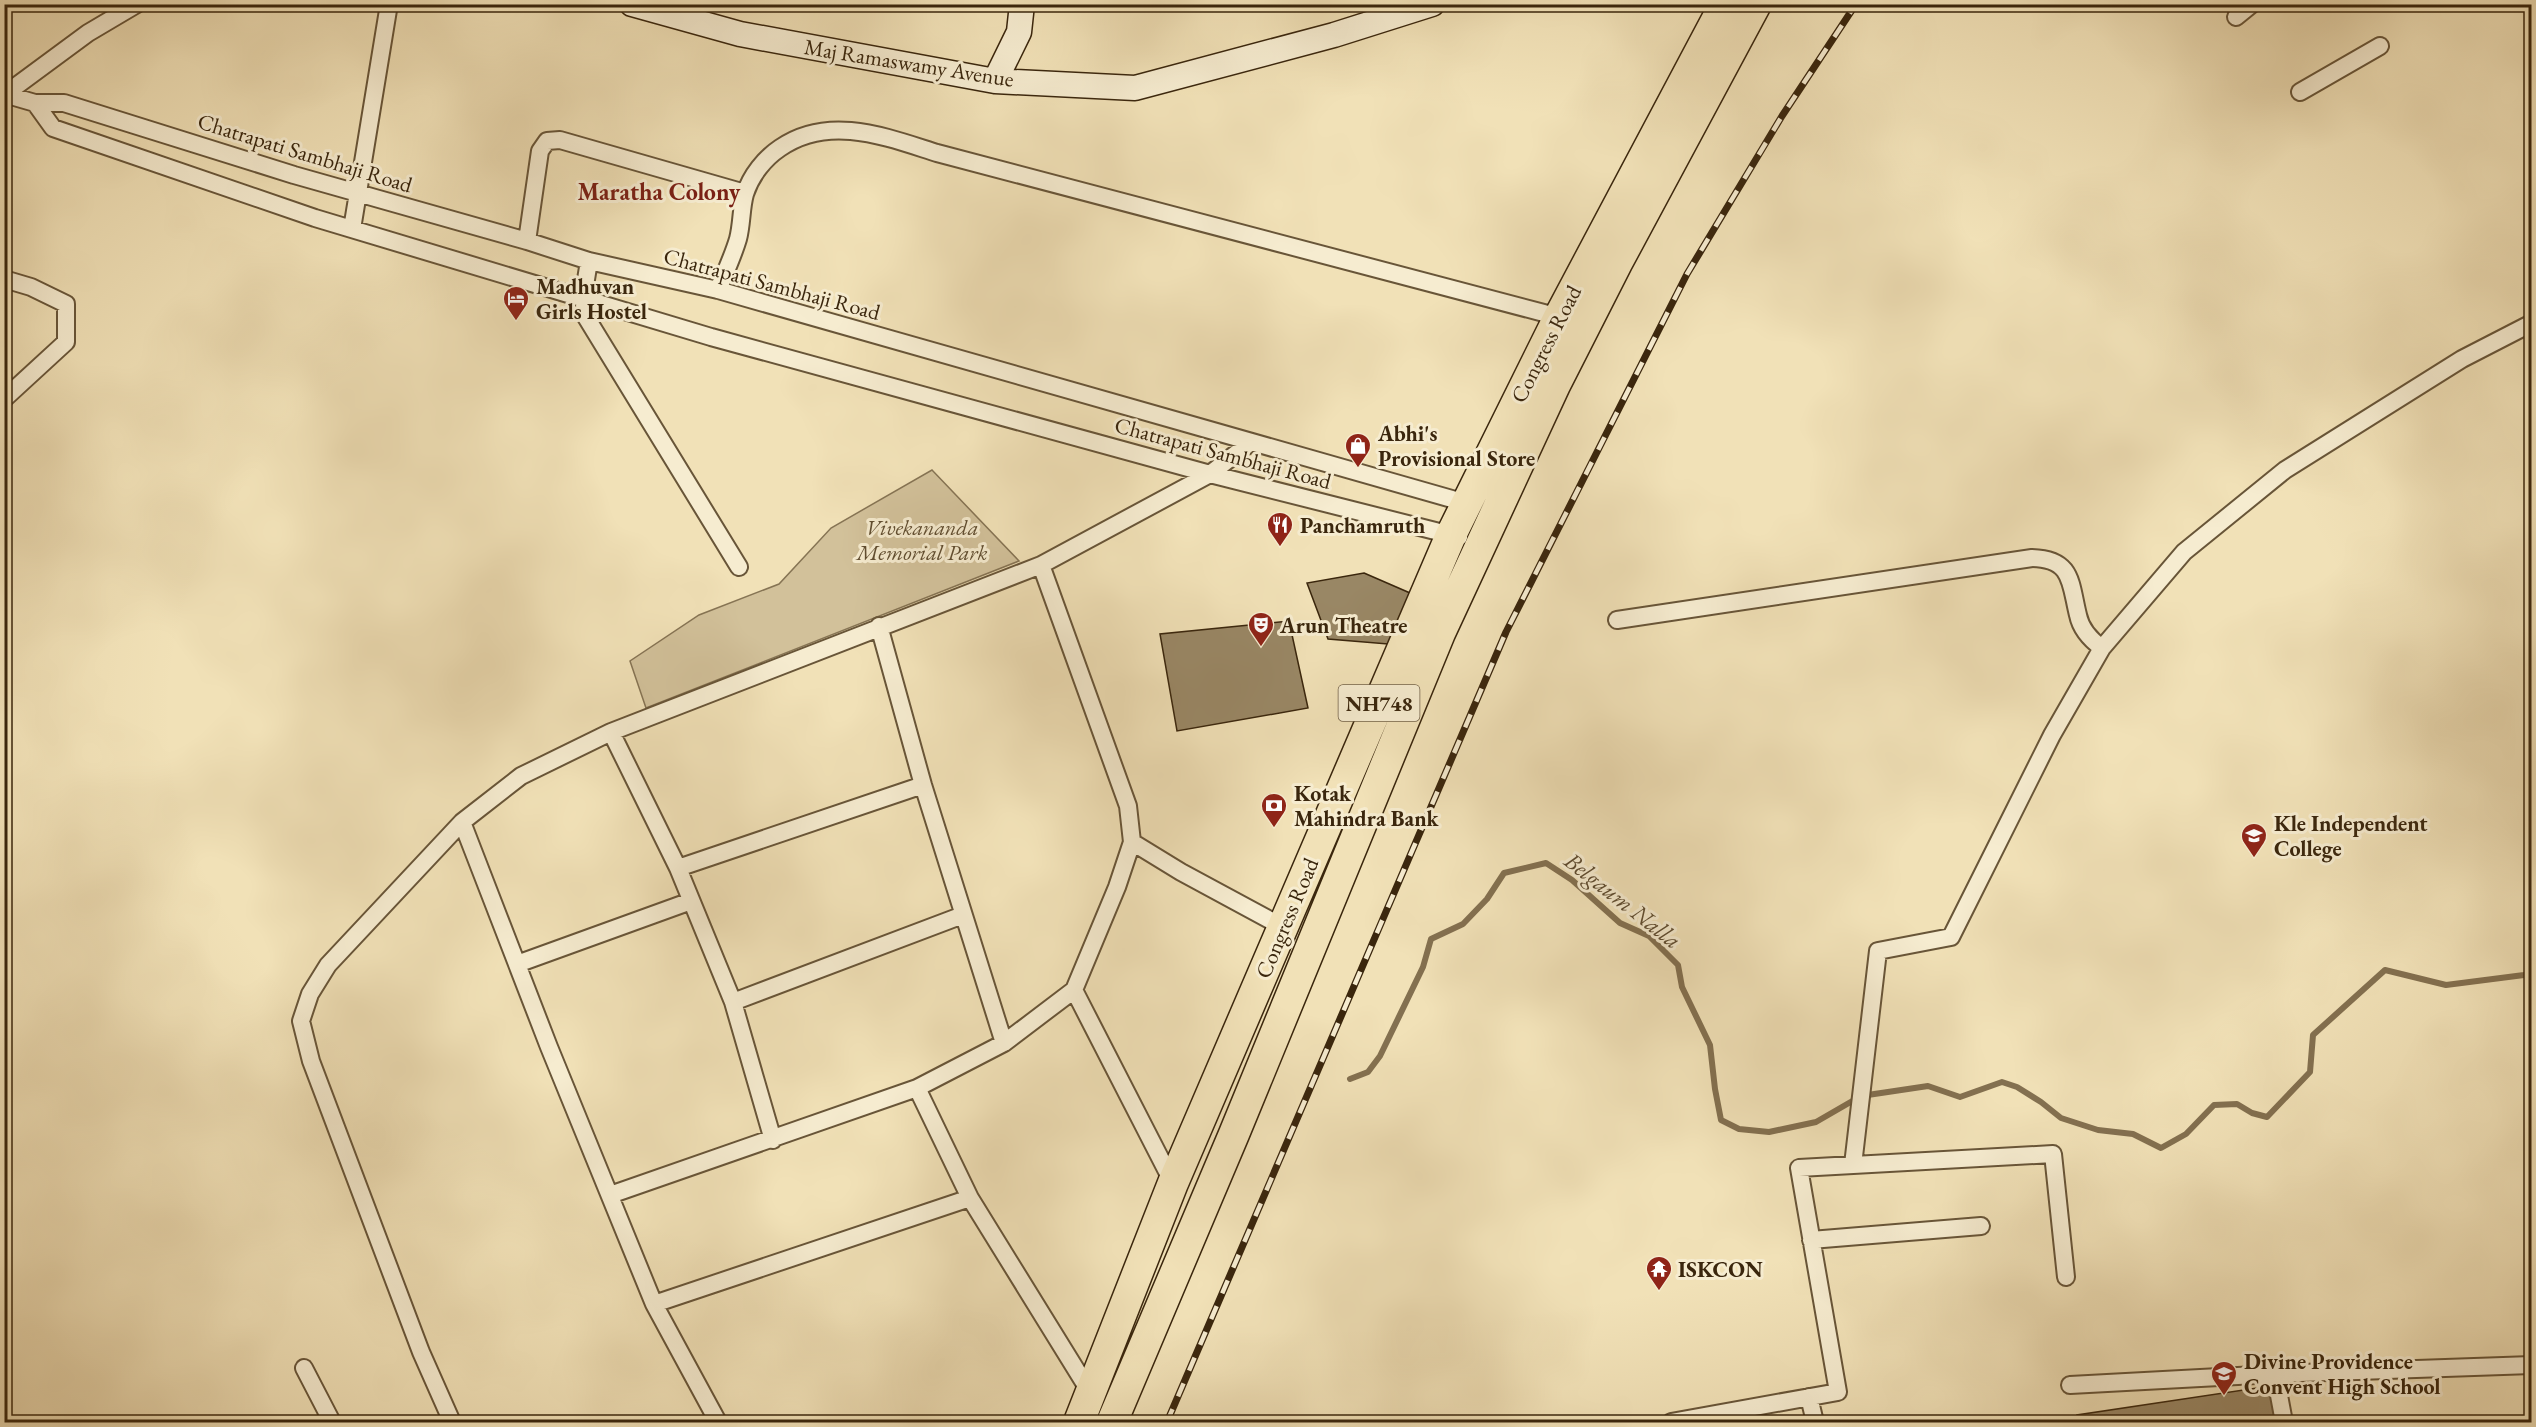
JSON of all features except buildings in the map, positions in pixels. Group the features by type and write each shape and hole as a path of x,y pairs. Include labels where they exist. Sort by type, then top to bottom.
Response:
{"highway":[{"name":"Congress Road","path":"1079,1422 1173,1183 1451,535 1559,317 1725,4"},
{"name":"Congress Road","path":"1114,1418 1440,633 1555,385 1617,263 1756,4"}],"street":[{"path":"5,95 88,33 137,4"},
{"path":"352,229 360,194 389,4"},
{"name":"Maj Ramaswamy Avenue","path":"632,4 740,34 995,81 1135,88 1334,34 1432,4"},
{"path":"995,81 1019,32 1022,4"},
{"path":"2236,17 2252,4"},
{"path":"2300,92 2380,46"},
{"name":"Chatrapati Sambhaji Road","path":"5,95 35,104 64,103 360,194 589,261 718,290 1466,503 1497,514"},
{"name":"Chatrapati Sambhaji Road","path":"35,104 52,128 352,229 711,337 1210,474 1482,544"},
{"path":"718,290 738,239 745,194 766,157 796,137 820,130 872,133 949,156 1559,317"},
{"path":"527,241 540,151 546,141 561,140 745,194"},
{"path":"589,261 583,298 586,317 592,330 739,567"},
{"path":"4,279 32,287 66,304 66,342 4,399"},
{"path":"1853,1165 1878,951 1952,937 2052,735 2102,648 2184,552 2285,470 2462,360 2532,323"},
{"path":"452,1422 421,1352 311,1061 301,1021 310,994 328,965 462,822 521,776 610,732 1041,564 1210,474 1251,442"},
{"path":"1617,620 2032,558 2048,558 2061,566 2070,578 2081,623 2090,639 2102,648"},
{"path":"609,1195 773,1140 917,1088 1004,1043 1074,990 1118,887 1132,842 1128,806 1041,564"},
{"path":"879,626 923,785 1004,1043"},
{"path":"610,732 678,868 733,1002 773,1140"},
{"path":"678,868 923,785"},
{"path":"462,822 654,1304 718,1422"},
{"path":"1132,842 1181,872 1283,927"},
{"path":"517,964 691,901"},
{"path":"733,1002 963,915"},
{"path":"1074,990 1173,1183"},
{"path":"917,1088 970,1198 1090,1395 1114,1418"},
{"path":"1680,1422 1838,1392 1799,1168 2053,1154 2066,1277"},
{"path":"654,1304 970,1198"},
{"path":"1811,1240 1982,1226"},
{"path":"2070,1385 2275,1374 2532,1365"},
{"path":"304,1368 332,1422"},
{"path":"2275,1374 2284,1422"},
{"path":"1809,1397 1815,1422"}],"green space":[{"name":"Vivekananda Memorial Park","path":"932,470 1019,561 646,708 630,661 699,615 779,584 831,528"}],"waterway":[{"name":"Belgaum Nalla","path":"1350,1079 1368,1072 1380,1056 1423,967 1431,939 1463,924 1487,899 1504,873 1546,863 1572,880 1620,923 1649,936 1678,965 1682,987 1710,1045 1721,1120 1739,1129 1769,1132 1816,1122 1861,1096 1928,1086 1960,1097 2002,1082 2017,1087 2061,1118 2098,1130 2133,1134 2161,1148 2186,1134 2214,1105 2237,1104 2252,1113 2267,1117 2310,1072 2313,1035 2385,970 2446,985 2532,972"}],"railway":[{"path":"1167,1422 1506,632 1687,274 1782,116 1856,4"}],"place":[{"name":"Madhuvan Girls Hostel","path":"516,322"},
{"name":"Abhi's Provisional Store","path":"1358,469"},
{"name":"Panchamruth","path":"1280,548"},
{"name":"Arun Theatre","path":"1261,648"},
{"name":"Kotak Mahindra Bank","path":"1274,829"},
{"name":"Kle Independent College","path":"2254,859"},
{"name":"ISKCON","path":"1659,1292"},
{"name":"Divine Providence Convent High School","path":"2224,1397"}],"district":[{"name":"Maratha Colony","path":"659,191"}]}
